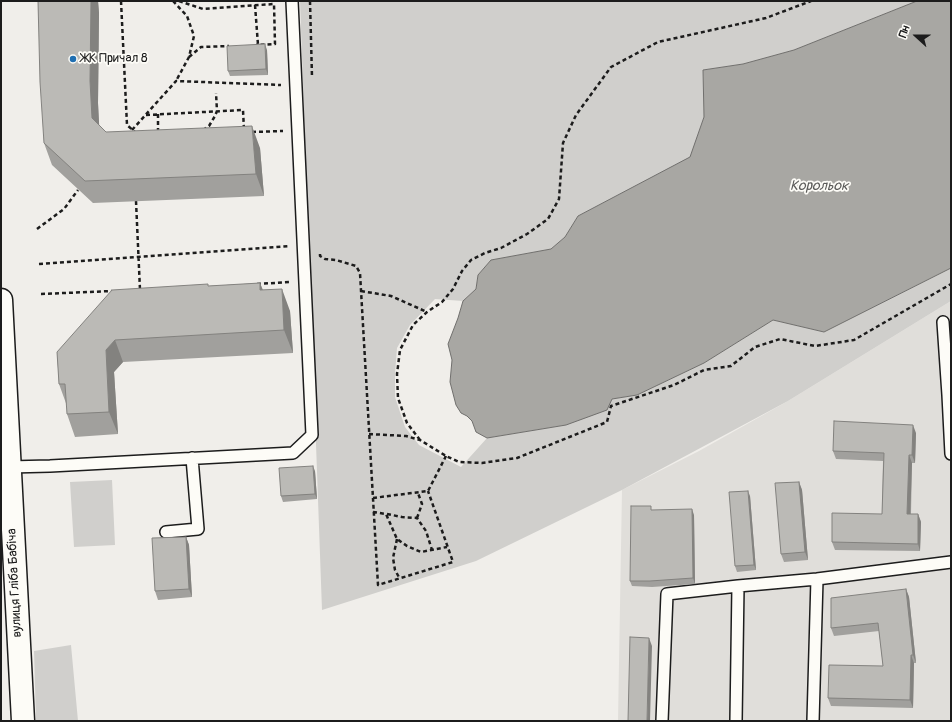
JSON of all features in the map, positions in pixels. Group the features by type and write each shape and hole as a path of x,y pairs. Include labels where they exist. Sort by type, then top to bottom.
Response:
{"street":[{"name":"вулиця Гліба Бабіча","path":"1,300 22,721"}],"lane":[{"path":"9,467 293,453 312,435 292,1"},
{"path":"943,322 950,394 951,454"},
{"path":"166,532 198,529 192,458"},
{"path":"662,721 667,594 738,586 817,580 951,562"},
{"path":"813,721 817,580"},
{"path":"736,721 738,586"}],"path":[{"path":"121,1 126,125 139,136"},
{"path":"127,135 176,81 189,57 194,36 187,16 173,1"},
{"path":"179,1 203,9 274,4 275,44 251,45"},
{"path":"310,1 312,79"},
{"path":"420,440 407,423 398,398 397,374 400,350 413,325 427,312 442,302 453,289 462,271 470,260 501,248 527,234 548,219 559,199 563,143 576,115 611,67 658,42 766,18 811,1"},
{"path":"255,5 258,45"},
{"path":"189,57 201,47 229,46"},
{"path":"176,81 296,86"},
{"path":"198,134 209,126 215,116 217,111 216,93"},
{"path":"146,115 243,110 244,132"},
{"path":"152,136 159,135 158,114"},
{"path":"132,130 132,138"},
{"path":"252,132 284,131"},
{"path":"37,229 64,209 78,190"},
{"path":"133,290 140,290 136,201"},
{"path":"39,264 303,245"},
{"path":"320,248 320,256 325,259 336,260 356,266 360,273 378,585 452,562 428,492 446,456"},
{"path":"250,284 305,281"},
{"path":"369,434 406,436 420,440 459,462 482,463 516,458 607,422 611,406 674,385 704,370 731,366 755,347 780,339 815,346 854,340 951,284"},
{"path":"41,294 117,291"},
{"path":"361,291 391,296 427,312"},
{"path":"417,518 422,504 418,492"},
{"path":"373,498 428,492"},
{"path":"374,512 417,518"},
{"path":"386,514 397,540 407,546 421,552 447,547"},
{"path":"417,518 426,531 432,550"},
{"path":"397,540 392,558 395,570 400,579"}],"shaded area":[{"path":"300,1 917,1 794,50 743,64 703,70 704,117 691,157 578,216 565,237 551,249 491,260 478,275 476,289 463,301 435,299 410,325 397,348 395,397 405,427 419,445 461,467 487,438 566,425 612,399 637,395 704,363 773,320 824,332 951,268 951,301 788,401 622,490 476,561 322,610"},
{"path":"951,301 951,721 618,721 622,490 699,451 788,401"},
{"path":"112,480 115,545 74,547 70,482"},
{"path":"71,645 78,721 36,721 34,651"}],"water":[{"name":"Корольок","path":"917,1 951,1 951,268 824,332 773,320 704,363 637,395 612,399 607,410 566,425 487,438 476,432 472,421 461,413 456,405 450,382 452,360 448,344 463,301 476,289 478,275 491,260 551,249 565,237 578,216 690,157 704,117 703,70 743,64 794,50"}],"building":[{"name":"ЖК Причал 8","path":"38,1 91,1 90,81 92,118 106,132 252,126 256,174 85,181 44,143 40,82"},
{"path":"265,44 266,69 228,71 227,46"},
{"path":"260,283 260,290 282,289 284,330 115,340 106,350 109,412 67,414 65,384 59,384 57,352 112,290 208,284 208,286"},
{"path":"834,421 913,425 912,455 909,455 907,514 918,514 918,544 832,542 832,513 882,514 884,453 833,451"},
{"path":"313,466 315,494 281,496 279,468"},
{"path":"799,482 805,552 781,554 775,483"},
{"path":"748,491 754,565 735,566 729,492"},
{"path":"631,506 651,506 651,510 692,509 693,578 630,581"},
{"path":"186,537 189,589 155,591 152,538"},
{"path":"906,589 913,655 911,655 910,700 828,698 829,665 883,666 878,623 831,628 831,598"},
{"path":"630,637 649,638 647,721 628,721"}],"place":[{"name":"ЖК Причал 8","path":"73,59"}]}
